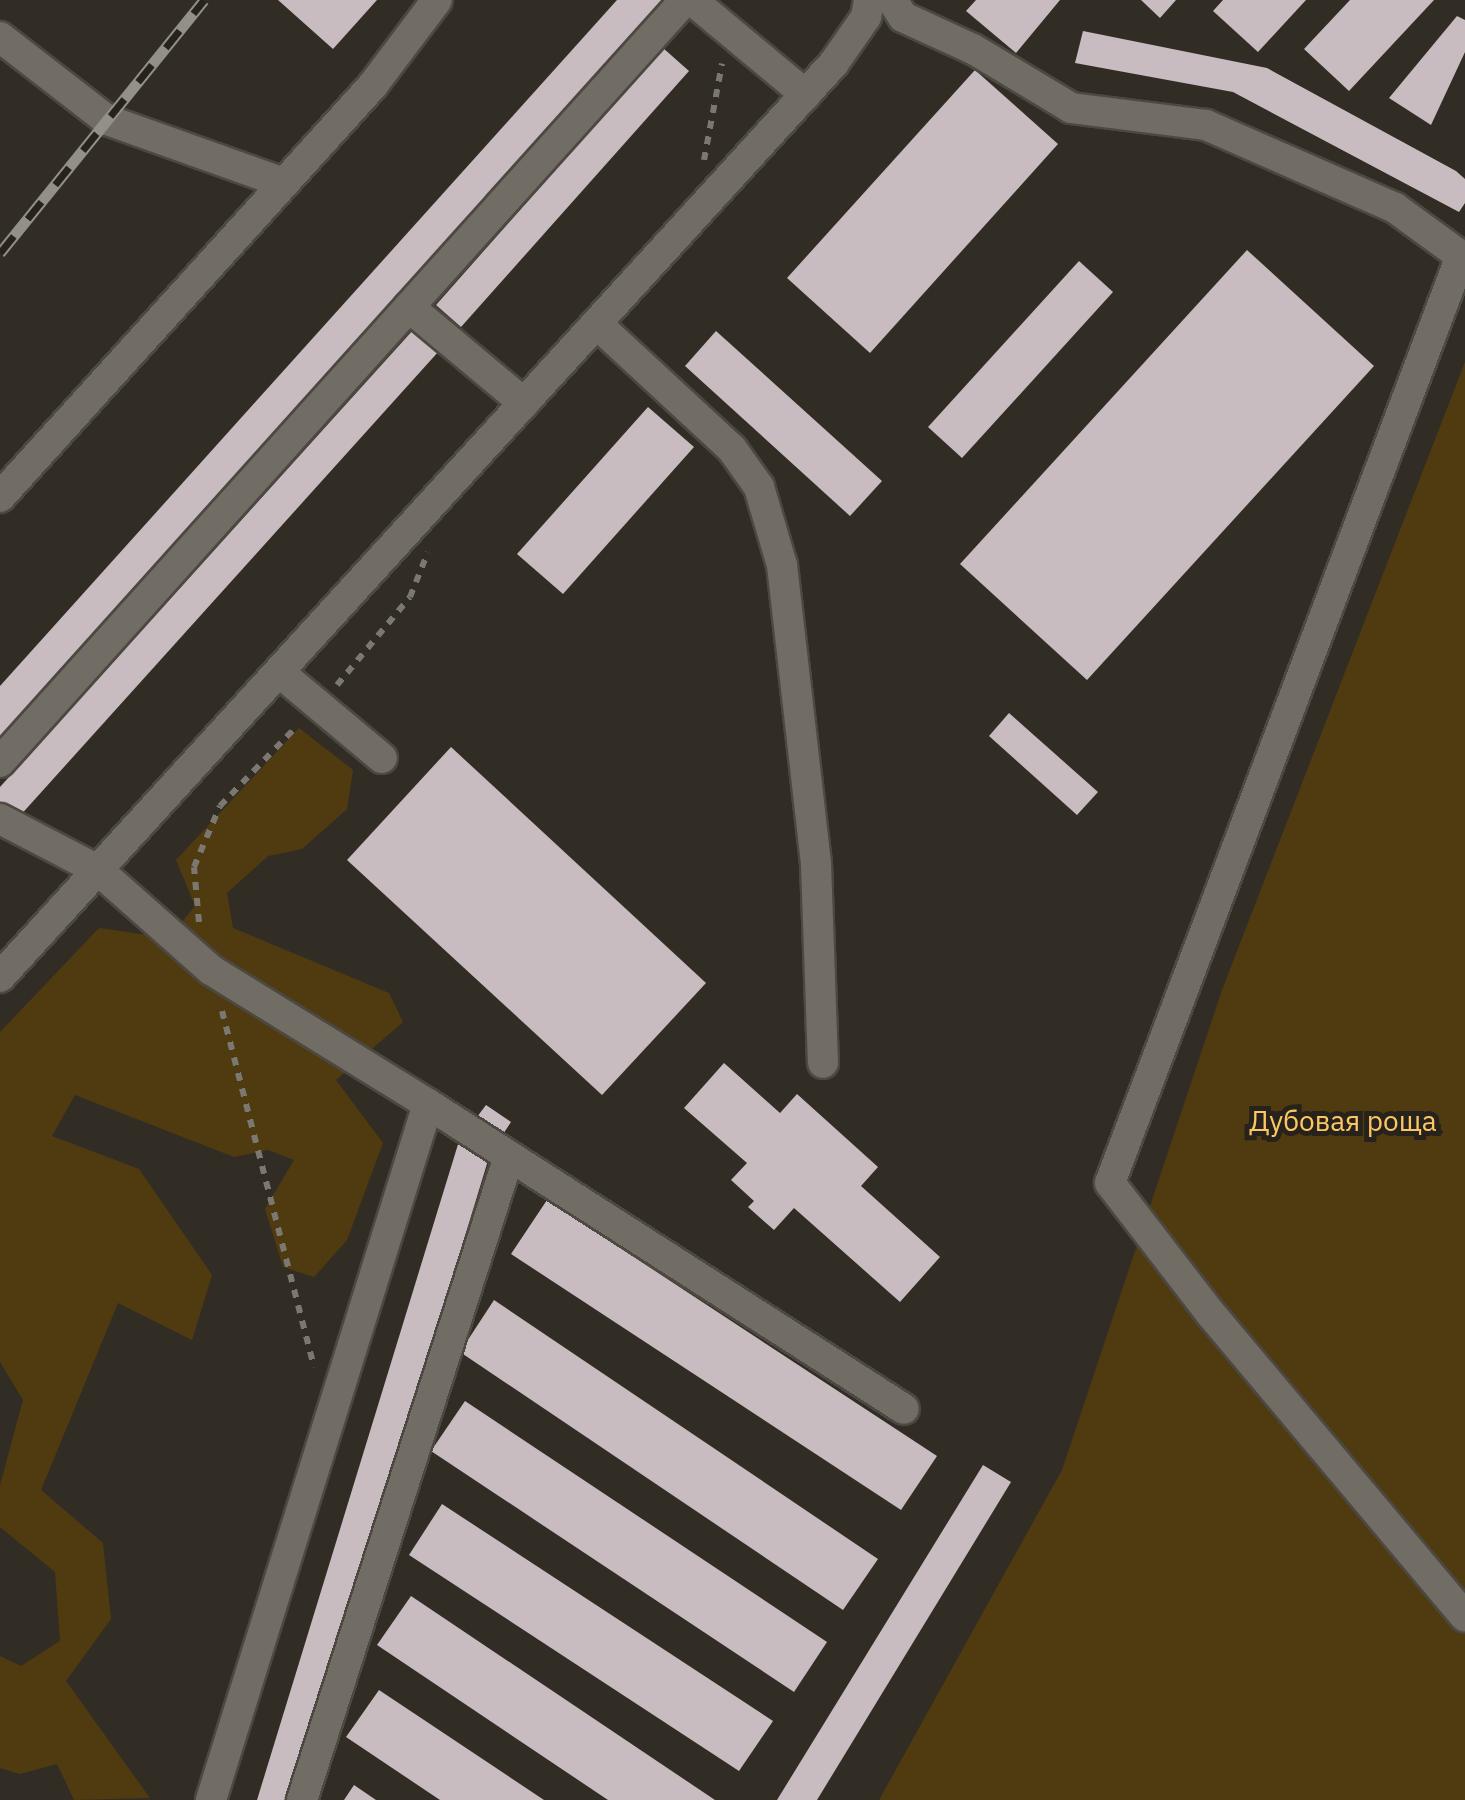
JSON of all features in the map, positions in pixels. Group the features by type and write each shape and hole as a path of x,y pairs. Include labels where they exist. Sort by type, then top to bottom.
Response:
{"lane":[{"path":"0,497 284,183 437,0"},
{"path":"0,762 689,0 806,94"},
{"path":"0,977 806,94 866,17 869,0"},
{"path":"892,0 903,17 972,48 1071,108 1206,125 1396,208 1461,256 1110,1183 1211,1314 1465,1616"},
{"path":"0,37 107,120 284,183"},
{"path":"409,308 524,404"},
{"path":"597,324 732,450 764,502 782,565 816,864 823,1063"},
{"path":"279,672 382,758"},
{"path":"0,819 98,870 212,970 904,1410"},
{"path":"211,1800 428,1104"},
{"path":"302,1800 508,1156"}],"path":[{"path":"702,170 732,32"},
{"path":"314,1367 212,970 194,867 220,806 318,704 410,598 433,531"}],"green space":[{"name":"Дубовая роща","path":"1465,362 1465,1800 879,1800 1062,1470 1222,990"},
{"path":"299,728 353,770 347,809 302,849 268,856 227,893 233,928 389,993 403,1022 336,1080 383,1143 347,1240 314,1277 283,1267 265,1209 294,1160 268,1150 234,1157 75,1095 52,1136 139,1169 212,1275 192,1340 118,1303 41,1490 103,1543 111,1619 66,1681 150,1798 74,1800 57,1764 20,1774 0,1768 0,1656 21,1666 60,1641 55,1572 0,1527 0,1485 23,1400 0,1362 0,1032 99,928 169,938 195,906 176,860"}],"building":[{"path":"278,0 377,0 333,49"},
{"path":"617,0 663,0 0,738 0,686"},
{"path":"976,0 1060,0 1016,53 966,11"},
{"path":"1141,0 1176,0 1160,18"},
{"path":"1223,0 1306,0 1258,52 1213,11"},
{"path":"1350,0 1434,0 1349,91 1304,49"},
{"path":"1457,16 1465,20 1465,52 1431,125 1389,98"},
{"path":"1083,31 1267,68 1456,171 1465,179 1465,203 1459,212 1233,92 1075,63"},
{"path":"663,48 689,71 461,327 436,305"},
{"path":"975,70 1058,144 870,353 787,278"},
{"path":"1247,250 1374,366 1087,680 960,564"},
{"path":"1079,261 1113,292 962,458 928,427"},
{"path":"414,329 439,351 18,818 0,802 0,787"},
{"path":"716,331 882,481 850,516 685,366"},
{"path":"648,407 694,447 563,594 517,554"},
{"path":"1009,713 1098,792 1077,815 989,736"},
{"path":"451,747 706,983 602,1095 347,860"},
{"path":"724,1063 780,1113 797,1094 878,1167 861,1186 940,1257 900,1302 794,1208 774,1230 748,1207 754,1201 731,1180 747,1163 684,1108"},
{"path":"486,1105 511,1122 490,1154 293,1800 257,1800 459,1141"},
{"path":"547,1200 937,1456 901,1510 511,1254"},
{"path":"494,1300 878,1559 843,1610 460,1352"},
{"path":"465,1401 827,1642 794,1692 431,1451"},
{"path":"983,1465 1011,1482 817,1800 777,1800"},
{"path":"442,1504 773,1721 739,1771 409,1555"},
{"path":"411,1596 715,1800 608,1800 377,1645"},
{"path":"379,1690 544,1800 440,1800 346,1737"},
{"path":"354,1785 376,1800 344,1800"}],"railway":[{"path":"0,253 204,0"}]}
